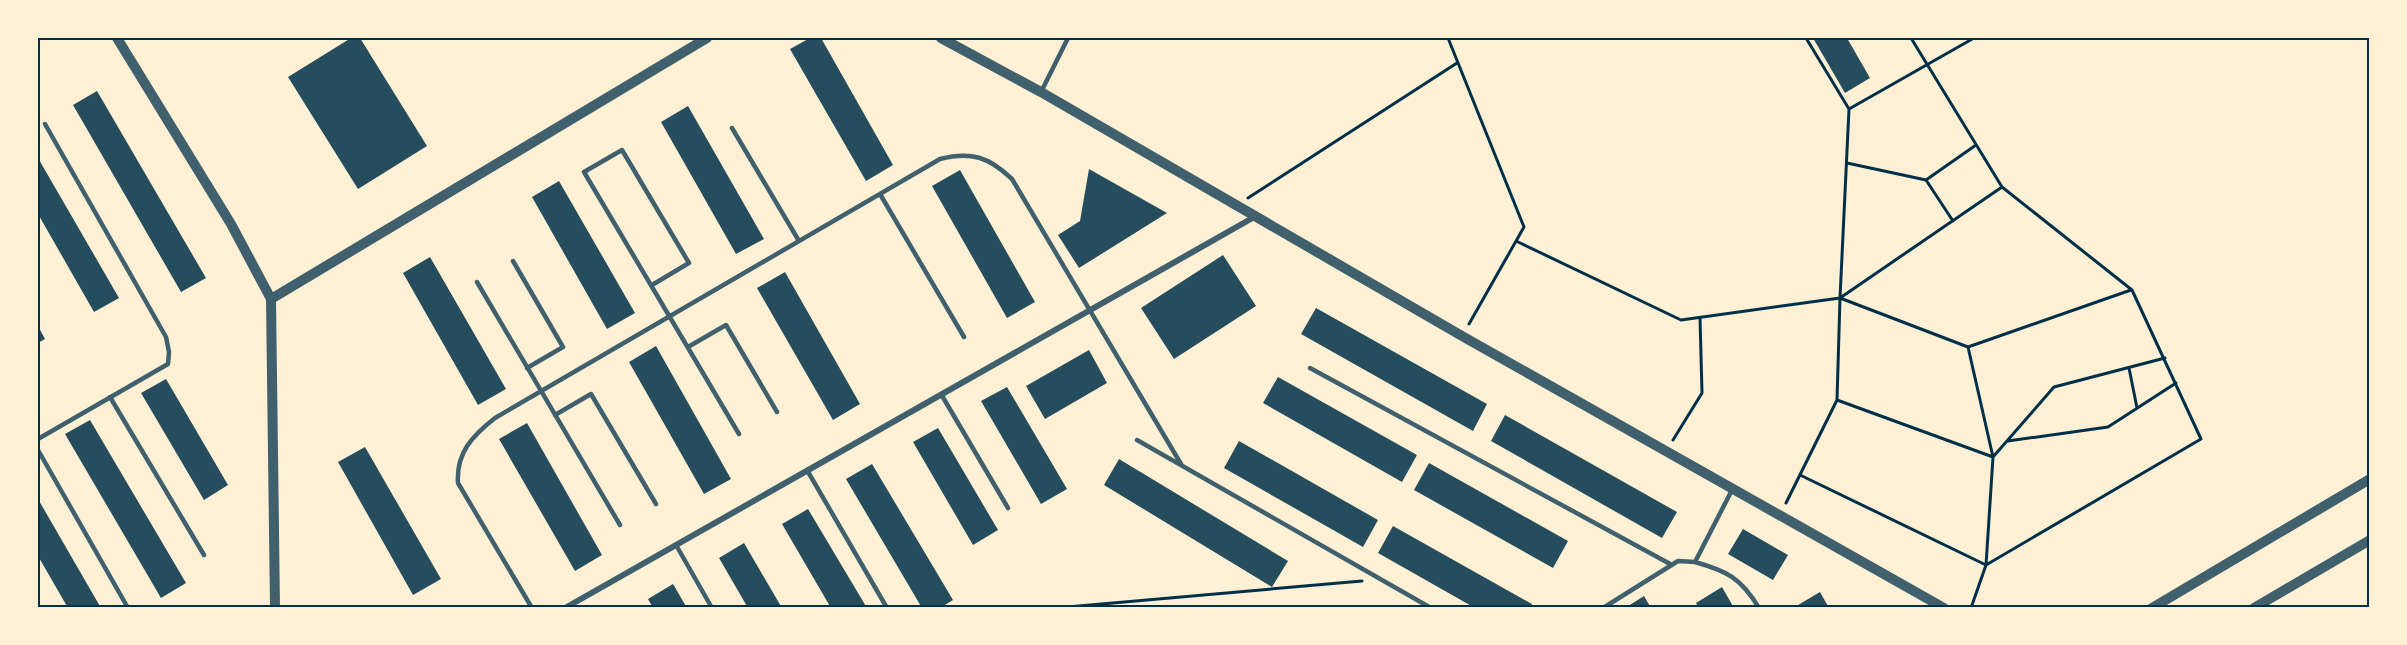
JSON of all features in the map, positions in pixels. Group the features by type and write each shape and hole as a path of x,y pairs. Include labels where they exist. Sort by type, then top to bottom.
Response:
{"street":[{"path":"117,38 231,224 271,299 275,608"},
{"path":"271,299 707,38"},
{"path":"941,38 1041,92 1462,336 1944,608"},
{"path":"564,608 1256,216"},
{"path":"2152,608 2370,479"},
{"path":"2254,608 2370,540"}],"lane":[{"path":"1041,92 1068,38"},
{"path":"38,440 168,364 169,352 166,337 45,124"},
{"path":"732,128 799,241"},
{"path":"652,285 689,263 622,150 584,172 739,434"},
{"path":"532,608 458,483 457,468 469,442 480,429 541,391 940,159 955,155 982,157 998,165 1012,179 1181,464"},
{"path":"880,194 964,337"},
{"path":"513,261 564,347 527,368"},
{"path":"477,282 620,525"},
{"path":"688,347 726,325 777,412"},
{"path":"1310,368 1672,565"},
{"path":"555,415 591,394 656,504"},
{"path":"941,394 1008,508"},
{"path":"110,397 204,555"},
{"path":"1137,440 1431,608"},
{"path":"38,450 128,608"},
{"path":"807,470 886,608"},
{"path":"1695,562 1733,489"},
{"path":"676,544 712,608"},
{"path":"1603,608 1678,561 1695,562 1719,569 1737,579 1759,608"}],"path":[{"path":"1448,38 1524,227 1462,336"},
{"path":"1779,515 1837,400 1849,109 1806,38"},
{"path":"1911,38 2002,187 2132,290 2200,439 1986,565"},
{"path":"1849,109 1974,38"},
{"path":"1237,205 1458,62"},
{"path":"1926,180 1976,145"},
{"path":"1846,163 1926,180 1953,221"},
{"path":"1516,241 1681,320 1700,318 1840,298 2002,187"},
{"path":"1840,298 1968,347 2132,290"},
{"path":"1666,451 1702,393 1700,318"},
{"path":"1968,347 1993,457 1986,565 1971,608"},
{"path":"1993,457 2054,387 2165,358"},
{"path":"2129,368 2137,408"},
{"path":"2006,441 2108,427 2176,383"},
{"path":"1837,400 1993,457"},
{"path":"1800,475 1986,565"},
{"path":"1056,608 1382,579"}],"building":[{"path":"351,38 360,38 427,146 358,189 288,77"},
{"path":"810,38 821,38 893,165 866,181 790,49"},
{"path":"1813,38 1847,38 1870,78 1845,93"},
{"path":"97,91 206,278 181,292 73,105"},
{"path":"688,106 764,239 736,254 661,122"},
{"path":"38,158 119,298 94,312 38,214"},
{"path":"1089,169 1167,213 1079,268 1058,235 1080,221"},
{"path":"960,170 1035,302 1007,318 932,186"},
{"path":"559,181 635,313 607,329 532,197"},
{"path":"1223,255 1256,306 1174,359 1141,308"},
{"path":"430,257 506,389 478,405 403,273"},
{"path":"785,272 860,404 833,420 757,288"},
{"path":"1316,308 1487,404 1473,431 1301,334"},
{"path":"38,326 45,339 38,343"},
{"path":"656,346 731,479 704,494 629,362"},
{"path":"1089,350 1107,383 1045,419 1026,386"},
{"path":"1278,377 1417,455 1402,482 1263,403"},
{"path":"166,379 228,485 204,500 141,393"},
{"path":"1007,387 1067,489 1041,504 981,401"},
{"path":"1505,415 1677,512 1662,538 1491,441"},
{"path":"90,420 186,583 161,598 65,434"},
{"path":"527,423 602,555 575,571 499,439"},
{"path":"938,428 998,530 973,545 913,442"},
{"path":"1239,441 1378,520 1363,547 1224,468"},
{"path":"365,447 441,579 413,595 338,462"},
{"path":"1119,459 1288,561 1272,587 1104,485"},
{"path":"1429,463 1568,541 1553,568 1414,490"},
{"path":"872,464 953,600 940,608 922,608 846,479"},
{"path":"38,499 101,608 68,608 38,556"},
{"path":"808,509 867,608 831,608 782,524"},
{"path":"1393,526 1532,604 1531,608 1475,608 1378,553"},
{"path":"1743,529 1788,555 1773,580 1728,554"},
{"path":"744,543 782,608 748,608 719,558"},
{"path":"673,584 687,608 653,608 648,599"},
{"path":"1722,587 1734,608 1699,608 1696,603"},
{"path":"1820,592 1829,608 1793,608"},
{"path":"1644,596 1651,608 1625,608"}]}
